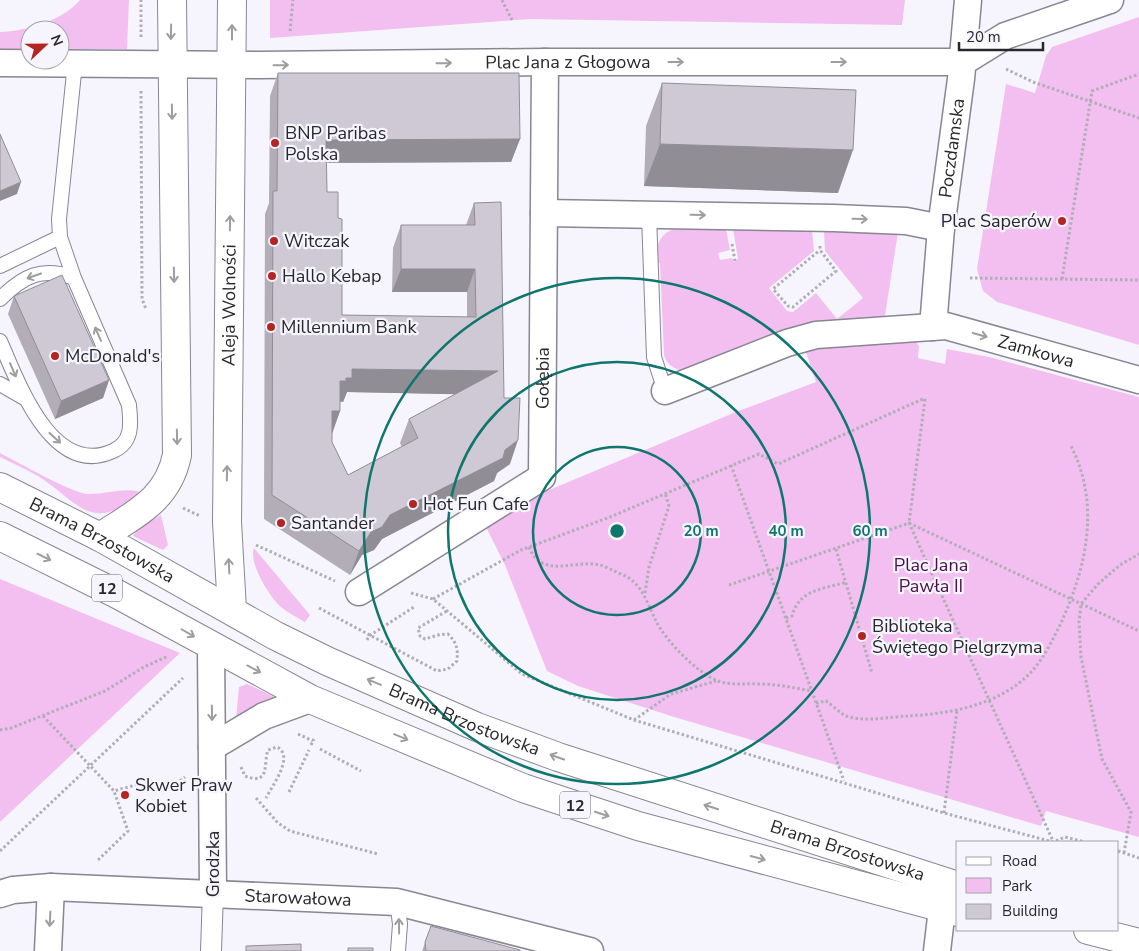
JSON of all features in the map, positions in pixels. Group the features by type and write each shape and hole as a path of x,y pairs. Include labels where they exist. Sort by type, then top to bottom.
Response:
{"main road":[{"path":"100,537 152,503 170,479 177,455 171,63 172,0"},
{"name":"Aleja Wolności","path":"232,0 227,522 232,610"},
{"name":"Brama Brzostowska","path":"0,488 100,537 327,661 477,727 558,757 956,885"},
{"name":"Brama Brzostowska","path":"0,536 117,594 310,699 522,788 638,826 950,910"},
{"path":"1092,931 1139,943"}],"street":[{"name":"Poczdamska","path":"933,327 941,228 963,62 968,0"},
{"path":"963,62 1005,36 1110,0"},
{"name":"Plac Jana z Głogowa","path":"0,63 232,65 545,62 963,62"},
{"name":"Gołębia","path":"359,592 542,477 545,62"},
{"path":"544,213 906,221 941,228"},
{"path":"664,391 808,336 933,327"},
{"name":"Zamkowa","path":"933,327 958,328 1139,380"},
{"name":"Grodzka","path":"211,646 213,893 211,951"},
{"path":"212,747 264,716 310,699"},
{"path":"48,951 51,887"},
{"name":"Starowałowa","path":"0,894 13,890 51,887 397,902 575,949"},
{"path":"936,951 950,910"}],"lane":[{"path":"0,341 26,399 50,434 70,451 85,457 102,456 120,448 128,437 132,426 129,405 74,278 60,237 59,219 76,63"},
{"path":"649,215 654,357 664,391"},
{"path":"0,266 60,237"},
{"path":"0,299 13,286 30,276 45,272 60,273 74,278"},
{"path":"0,384 26,399"},
{"path":"397,902 400,924 398,951"}],"path":[{"path":"290,31 293,0"},
{"path":"502,0 512,20"},
{"path":"1003,67 1033,82 1090,103 1139,118"},
{"path":"1062,279 1093,90 1139,74"},
{"path":"820,250 836,271 793,307 788,306 773,289 820,250"},
{"path":"970,278 1139,280"},
{"path":"433,599 529,547 759,454 778,464 925,398 909,523 1053,841"},
{"path":"816,703 826,701 842,713 858,718 916,716 958,710 988,700 1018,684 1036,667 1072,600 1084,558 1088,510 1080,467 1070,444"},
{"path":"731,465 844,781"},
{"path":"645,594 648,567 669,506 665,493"},
{"path":"730,584 769,569 775,570 909,523 1139,631"},
{"path":"529,547 533,557 548,566 599,565 624,575 645,594 657,622 672,644 691,662 716,680 730,685 760,684 812,691"},
{"path":"836,549 872,673"},
{"path":"1124,853 1131,812 1102,759 1080,649 1081,604 1110,573 1139,554"},
{"path":"786,618 792,616 797,604 804,595 847,582"},
{"path":"426,598 433,599 522,674 634,720 844,781 944,813 1049,841"},
{"path":"367,640 369,636 414,607"},
{"path":"319,608 430,669 443,670 457,661 458,650 454,641 448,634 425,639 418,632 418,628 447,611"},
{"path":"0,730 43,716 105,691 167,655 174,660"},
{"path":"0,850 186,676 184,670"},
{"path":"634,720 671,694 716,680"},
{"path":"944,813 958,710"},
{"path":"43,716 114,791 128,831 92,866"},
{"path":"294,734 313,741"},
{"path":"242,761 241,767 246,776 258,778 267,769 265,757 268,750 277,747 285,756 284,764 266,798"},
{"path":"320,749 361,771"},
{"path":"289,792 309,750"},
{"path":"114,791 150,781 169,789 190,773"},
{"path":"256,798 278,823 290,831 378,854"},
{"path":"1055,841 1065,837 1081,841"},
{"path":"1119,852 1139,858"}],"green space":[{"path":"80,0 129,0 127,49 70,49 70,20 52,20 73,7"},
{"path":"270,0 905,0 902,25 530,19 270,38"},
{"name":"Plac Saperów","path":"1139,17 1139,345 997,302 983,291 977,269 1006,84 1035,93 1046,56 1052,47"},
{"path":"20,30 20,49 0,49 0,32"},
{"path":"678,228 726,229 730,250 718,253 720,260 732,258 734,262 738,259 733,229 812,230 814,251 769,288 787,311 793,312 816,293 837,319 863,298 825,251 824,230 898,232 884,322 686,371 679,370 667,362 664,355 660,263 656,263 658,246 663,236"},
{"name":"Plac Jana Pawła II","path":"915,341 919,346 918,358 945,364 947,349 989,357 1139,397 1139,837 1046,811 1041,826 671,716 578,686 547,671 505,565 486,527 542,493 736,412 816,382 805,349"},
{"path":"0,453 57,483 79,492 87,494 127,490 141,492 140,495 123,506 108,512 96,513 85,510 38,476 0,457"},
{"path":"161,515 168,545 163,550 133,536 139,528"},
{"path":"254,548 310,615 305,622 284,609 271,596 254,562"},
{"path":"0,579 180,653 0,822"},
{"path":"247,684 273,696 277,703 236,719 239,687"}],"building":[{"path":"278,73 519,73 520,139 326,140 327,192 338,192 338,218 342,219 342,315 476,317 475,269 401,269 401,225 475,225 474,203 501,202 504,398 520,398 518,440 505,450 503,458 390,515 382,527 371,532 359,551 272,495 273,191 277,191","holes":["352,369 498,371 409,419 418,438 348,475 332,442 332,411 340,411 340,381 352,378"]},
{"path":"662,83 856,90 853,150 660,144"},
{"path":"0,134 21,182 0,191"},
{"name":"McDonald's","path":"62,275 109,380 61,401 14,296"},
{"path":"431,926 520,951 426,951 425,942"},
{"path":"301,944 301,951 246,951 246,946"},
{"path":"348,948 373,948 373,951 348,951"}],"place":[{"name":"BNP Paribas Polska","path":"275,143"},
{"name":"Plac Saperów","path":"1062,221"},
{"name":"Witczak","path":"274,241"},
{"name":"Hallo Kebap","path":"272,276"},
{"name":"Millennium Bank","path":"271,327"},
{"name":"McDonald's","path":"55,356"},
{"name":"Hot Fun Cafe","path":"413,504"},
{"name":"Santander","path":"281,523"},
{"name":"Biblioteka Świętego Pielgrzyma","path":"862,636"},
{"name":"Skwer Praw Kobiet","path":"125,795"}]}
